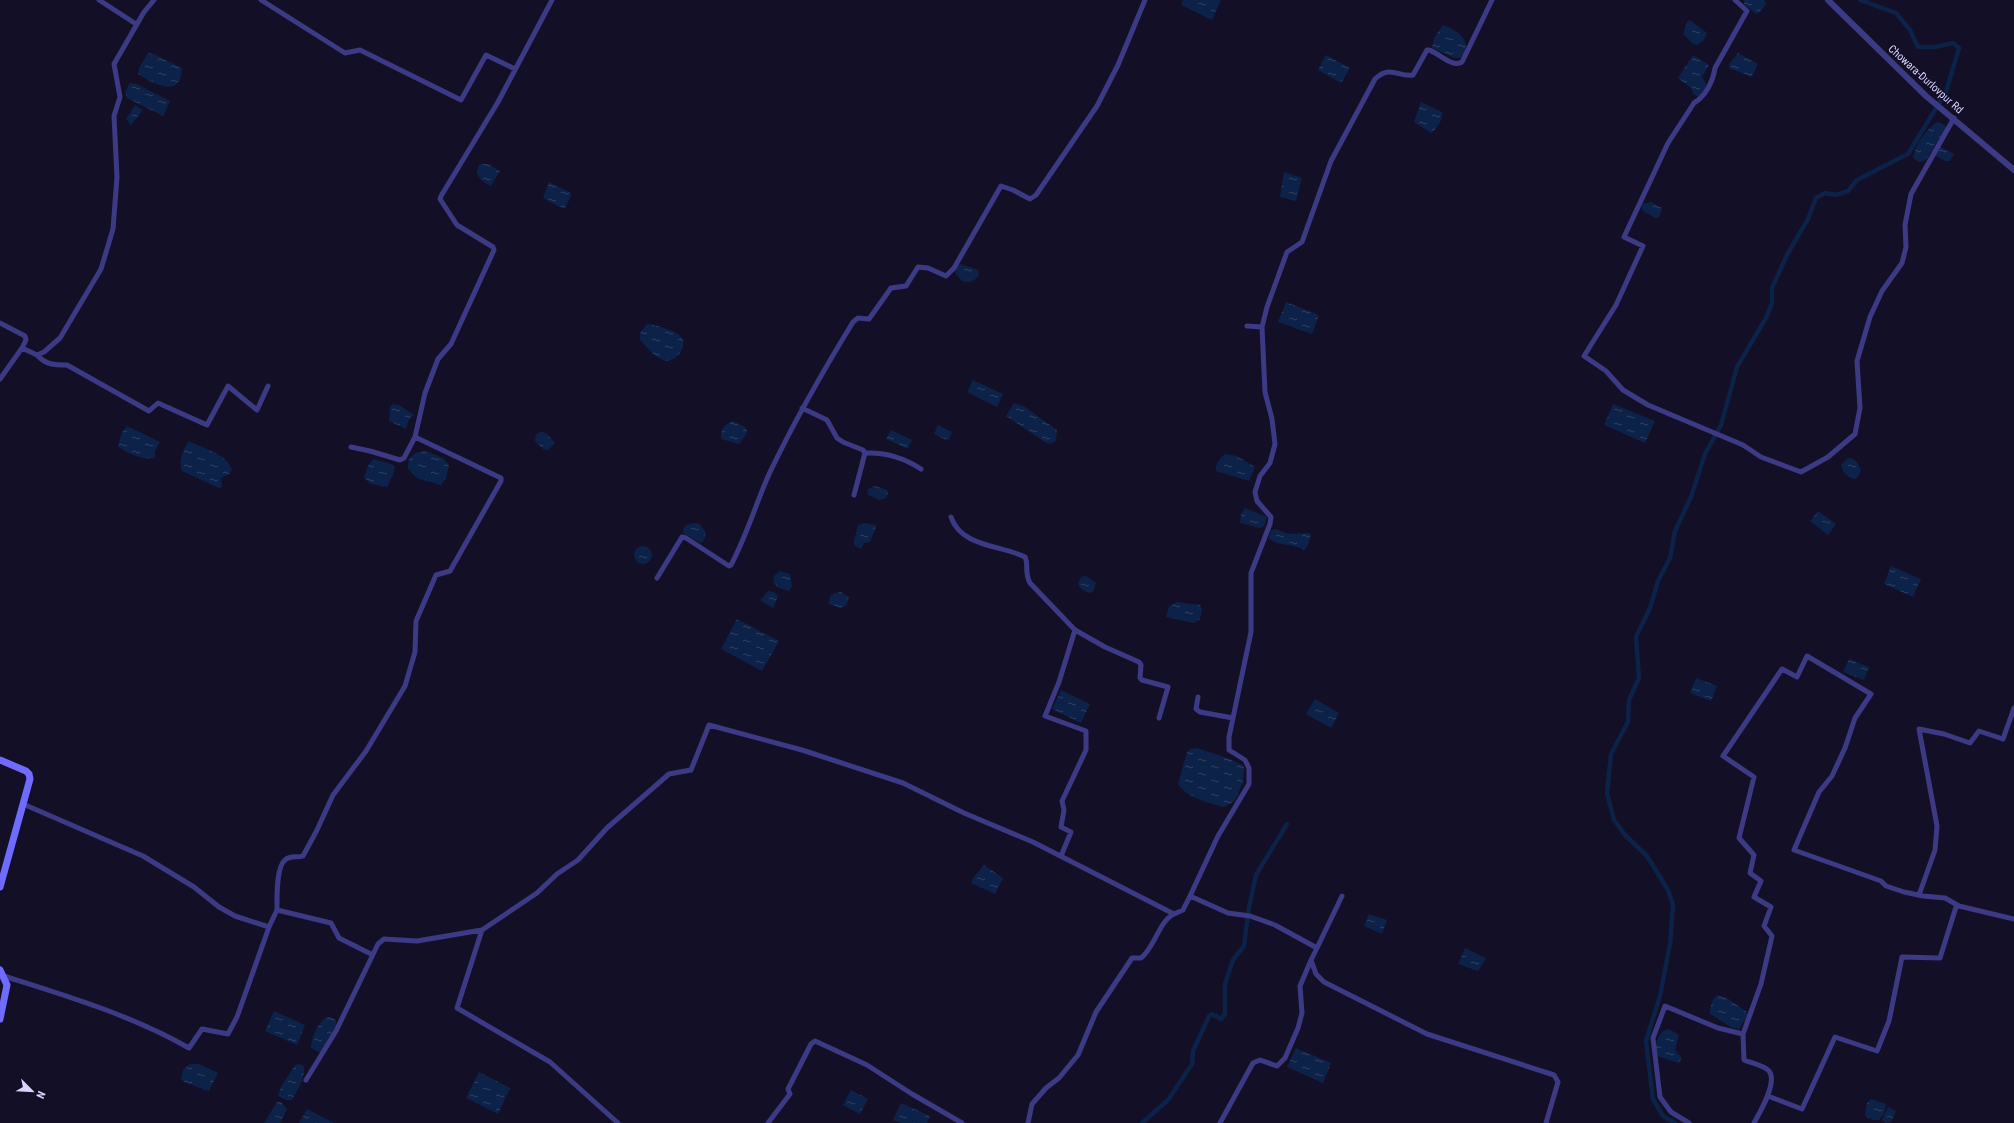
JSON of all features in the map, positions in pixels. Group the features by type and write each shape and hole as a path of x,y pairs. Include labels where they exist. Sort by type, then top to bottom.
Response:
{"main road":[{"path":"0,760 26,770 30,779 0,887"},
{"path":"0,1019 7,985 2,973"}],"street":[{"path":"99,0 136,24"},
{"path":"37,355 44,352 60,338 101,269 113,230 117,177 114,116 120,97 114,64 136,24 154,0"},
{"path":"261,0 344,53 360,50 461,100 486,55 515,69"},
{"path":"351,448 370,451 400,460 404,458 415,437 425,393 438,359 451,344 494,250 493,247 457,226 440,199 515,69 552,0"},
{"path":"657,578 682,537 686,538 729,566 731,565 751,522 770,474 802,408 852,322 858,318 869,319 890,288 905,286 918,267 928,268 946,276 954,268 1001,186 1014,190 1030,199 1036,195 1097,106 1118,65 1145,0"},
{"path":"1028,1123 1032,1104 1046,1088 1059,1078 1078,1055 1096,1012 1132,958 1141,958 1149,952 1168,917 1183,910 1218,836 1249,784 1248,768 1245,760 1229,750 1229,737 1251,632 1251,573 1270,524 1271,516 1257,501 1255,492 1260,476 1270,463 1275,444 1272,419 1265,392 1262,327 1273,287 1287,252 1302,242 1331,161 1375,78 1380,74 1395,71 1413,75 1427,50 1454,63 1459,64 1462,62 1492,0"},
{"path":"1735,0 1747,11 1715,68 1713,78 1700,99 1694,103 1668,143 1643,193 1624,237 1643,246 1616,305 1584,356 1606,371 1623,390 1648,405 1722,436 1761,457 1801,472 1828,457 1855,434 1860,408 1857,361 1870,317 1882,291 1902,263 1906,247 1906,225 1911,194 1954,118"},
{"name":"Chowara-Durlovpur Rd","path":"1828,0 1933,102 1954,118 2014,170"},
{"path":"0,323 25,336 26,340 0,379"},
{"path":"1247,326 1262,327"},
{"path":"22,348 37,355 42,361 53,365 67,365 149,411 158,403 206,425 228,386 257,410 268,386"},
{"path":"802,408 827,420 837,438 863,450 865,453 877,452 902,457 921,469"},
{"path":"2,973 92,1003 175,1040 189,1048 202,1028 228,1034 237,1017 269,926 277,910 277,888 284,860 291,857 303,856 318,830 333,795 366,751 405,686 415,652 416,621 436,575 450,571 501,481 501,478 415,437"},
{"path":"854,495 865,453"},
{"path":"950,517 954,526 959,531 984,545 1025,557 1027,560 1026,573 1030,583 1075,630 1104,647 1139,662 1142,665 1140,678 1142,680 1168,687 1160,718"},
{"path":"1061,856 1071,832 1061,827 1064,810 1062,801 1086,750 1086,731 1045,716 1075,630"},
{"path":"1754,1123 1768,1096 1772,1078 1769,1071 1744,1060 1743,1034 1761,984 1772,936 1764,926 1771,907 1754,897 1761,881 1750,873 1754,855 1738,838 1754,777 1723,756 1782,669 1797,677 1807,656 1871,694 1855,718 1845,748 1832,776 1819,792 1794,850 1881,881 1886,886 1919,895 1945,898 1959,906 2014,919"},
{"path":"1198,697 1196,709 1200,712 1233,718"},
{"path":"1919,895 1935,850 1937,826 1919,729 1944,734 1970,743 1979,731 2003,739 2014,708"},
{"path":"306,1080 336,1031 371,954 378,944 384,939 417,941 482,930 537,893 557,874 578,860 607,828 669,774 691,770 709,725 802,750 903,783 1061,856 1174,914"},
{"path":"23,804 143,856 194,887 219,907 235,916 269,926"},
{"path":"1190,896 1228,914 1247,916 1275,925 1317,948"},
{"path":"1220,1123 1253,1063 1260,1060 1277,1066 1285,1058 1298,1028 1302,1013 1300,986 1342,896"},
{"path":"1768,1096 1802,1109 1835,1036 1878,1051 1889,1021 1902,957 1940,958 1956,907 1959,906"},
{"path":"277,910 331,923 339,938 371,954"},
{"path":"482,930 457,1008 550,1062 618,1123"},
{"path":"1311,960 1316,974 1324,982 1400,1022 1427,1034 1554,1075 1558,1082 1546,1123"},
{"path":"1689,1123 1671,1112 1660,1097 1653,1038 1666,1006 1718,1028 1743,1034"},
{"path":"768,1123 779,1105 788,1096 788,1089 811,1044 815,1040 871,1067 912,1094 962,1123"}],"water":[{"path":"1183,0 1221,0 1212,20 1181,5"},
{"path":"1744,0 1764,0 1766,4 1759,13 1756,14 1744,4"},
{"path":"1690,20 1707,33 1704,40 1697,45 1693,44 1683,34 1687,22"},
{"path":"1443,25 1454,30 1463,38 1466,47 1461,58 1455,58 1432,48 1434,38"},
{"path":"148,53 154,54 182,68 177,84 165,86 138,74 139,68"},
{"path":"1738,53 1758,64 1752,77 1729,68 1729,64"},
{"path":"1326,55 1350,68 1341,83 1318,70"},
{"path":"1693,55 1709,65 1702,77 1707,85 1699,97 1693,94 1692,89 1678,78"},
{"path":"130,83 137,84 170,101 164,115 163,116 127,98 125,92"},
{"path":"1421,102 1442,112 1442,118 1439,124 1431,133 1414,122"},
{"path":"135,105 143,110 131,125 126,119"},
{"path":"1937,122 1945,125 1946,129 1925,161 1919,162 1913,158 1916,147 1925,133"},
{"path":"1939,146 1954,154 1950,161 1945,161 1934,155"},
{"path":"480,164 488,164 500,171 491,186 479,177 477,171"},
{"path":"1284,172 1302,178 1296,201 1280,197"},
{"path":"549,182 571,193 565,208 562,208 543,198"},
{"path":"1651,202 1662,208 1659,218 1655,218 1642,210 1642,204"},
{"path":"960,264 978,270 979,274 976,279 970,282 962,281 955,272 957,266"},
{"path":"1286,302 1319,315 1312,334 1278,322"},
{"path":"647,324 673,331 681,337 683,340 683,348 675,358 667,361 660,359 640,340 640,333"},
{"path":"973,380 1003,394 997,407 967,392"},
{"path":"1014,403 1025,407 1057,430 1056,441 1050,444 1045,442 1006,416"},
{"path":"393,404 399,405 414,415 409,419 406,429 389,421 390,407"},
{"path":"1613,404 1655,421 1645,443 1604,425"},
{"path":"732,421 742,425 747,430 746,435 739,444 721,439 721,433 724,428"},
{"path":"938,425 952,432 948,441 934,434"},
{"path":"127,426 160,442 155,451 155,458 135,456 118,446 122,432"},
{"path":"891,430 912,440 908,449 886,439"},
{"path":"542,432 546,433 555,443 548,450 543,449 535,441 536,434"},
{"path":"189,441 220,455 229,464 232,470 229,474 221,478 222,487 219,488 182,471 182,456"},
{"path":"426,451 443,458 449,465 446,478 441,485 417,478 408,469 409,460 412,455 418,452"},
{"path":"1225,454 1237,456 1255,467 1249,481 1216,471 1218,461"},
{"path":"1848,458 1854,460 1861,470 1858,477 1855,479 1844,472 1841,465"},
{"path":"373,459 389,463 395,467 387,487 371,484 364,478 368,466"},
{"path":"875,486 887,490 888,493 886,498 879,500 868,495 867,490"},
{"path":"1245,508 1267,517 1264,526 1260,528 1240,523 1241,514"},
{"path":"1818,511 1836,524 1828,535 1810,521"},
{"path":"864,523 875,525 876,527 870,542 864,543 861,549 855,546 854,541 858,525"},
{"path":"689,524 700,524 706,533 704,540 701,543 683,533 684,527"},
{"path":"1276,529 1288,534 1308,533 1311,535 1308,545 1304,550 1295,546 1272,541 1269,538 1271,530"},
{"path":"643,546 649,549 652,555 649,561 643,564 637,561 634,555 637,549"},
{"path":"1891,566 1921,579 1913,597 1884,584"},
{"path":"779,571 790,574 792,586 789,591 777,587 773,582 774,576"},
{"path":"1086,576 1096,583 1093,592 1088,593 1081,589 1078,584 1081,577"},
{"path":"768,591 774,592 778,596 773,608 761,601"},
{"path":"841,592 849,597 846,606 840,608 829,604 830,596"},
{"path":"1177,602 1200,605 1202,610 1200,619 1194,623 1166,617 1169,606"},
{"path":"737,619 779,641 762,671 721,649"},
{"path":"1849,659 1869,667 1864,680 1843,672"},
{"path":"1696,678 1717,686 1711,701 1690,693"},
{"path":"1061,690 1090,704 1081,723 1052,709"},
{"path":"1315,699 1339,713 1331,728 1306,714"},
{"path":"1197,748 1230,759 1244,766 1243,782 1235,801 1224,807 1212,804 1187,793 1178,784 1187,752 1190,749"},
{"path":"984,865 1003,878 995,894 971,883 973,878"},
{"path":"1369,914 1387,920 1382,934 1364,926"},
{"path":"1465,948 1486,958 1478,971 1458,964"},
{"path":"1718,995 1727,998 1747,1012 1748,1015 1739,1029 1731,1027 1710,1014 1710,1008 1714,998"},
{"path":"274,1011 305,1025 297,1045 265,1031"},
{"path":"327,1017 331,1017 336,1020 336,1025 323,1051 320,1053 311,1048 311,1044 318,1026"},
{"path":"1669,1029 1679,1035 1675,1050 1682,1058 1679,1063 1657,1056 1657,1039 1663,1031"},
{"path":"1296,1048 1331,1063 1323,1083 1287,1067"},
{"path":"190,1064 199,1064 218,1073 209,1091 184,1082 181,1079 183,1070"},
{"path":"299,1064 304,1066 301,1084 292,1100 281,1098 278,1095 281,1087 295,1065"},
{"path":"479,1072 510,1088 498,1114 466,1098"},
{"path":"851,1090 868,1099 860,1114 843,1105"},
{"path":"1871,1099 1886,1104 1884,1114 1879,1120 1873,1120 1865,1116 1867,1103"},
{"path":"277,1102 281,1102 287,1109 280,1123 264,1123"},
{"path":"901,1103 930,1116 927,1123 901,1123 893,1120"},
{"path":"1888,1107 1896,1111 1891,1122 1886,1123 1882,1120"},
{"path":"307,1109 334,1123 299,1123"}],"waterway":[{"path":"1675,1123 1663,1116 1653,1099 1646,1041 1660,996 1670,944 1673,905 1668,890 1647,856 1625,835 1614,820 1607,793 1611,754 1628,722 1629,700 1639,678 1636,637 1650,608 1658,581 1670,558 1675,531 1691,497 1705,454 1721,425 1737,367 1766,318 1772,303 1772,288 1787,255 1808,219 1816,198 1825,193 1836,195 1848,191 1857,180 1908,154 1946,92 1959,48 1953,43 1935,47 1918,47 1910,30 1896,13 1860,0"},
{"path":"1142,1123 1168,1100 1192,1064 1193,1051 1209,1016 1212,1014 1221,1019 1225,1014 1225,984 1233,960 1244,946 1249,907 1256,875 1287,824"}]}
